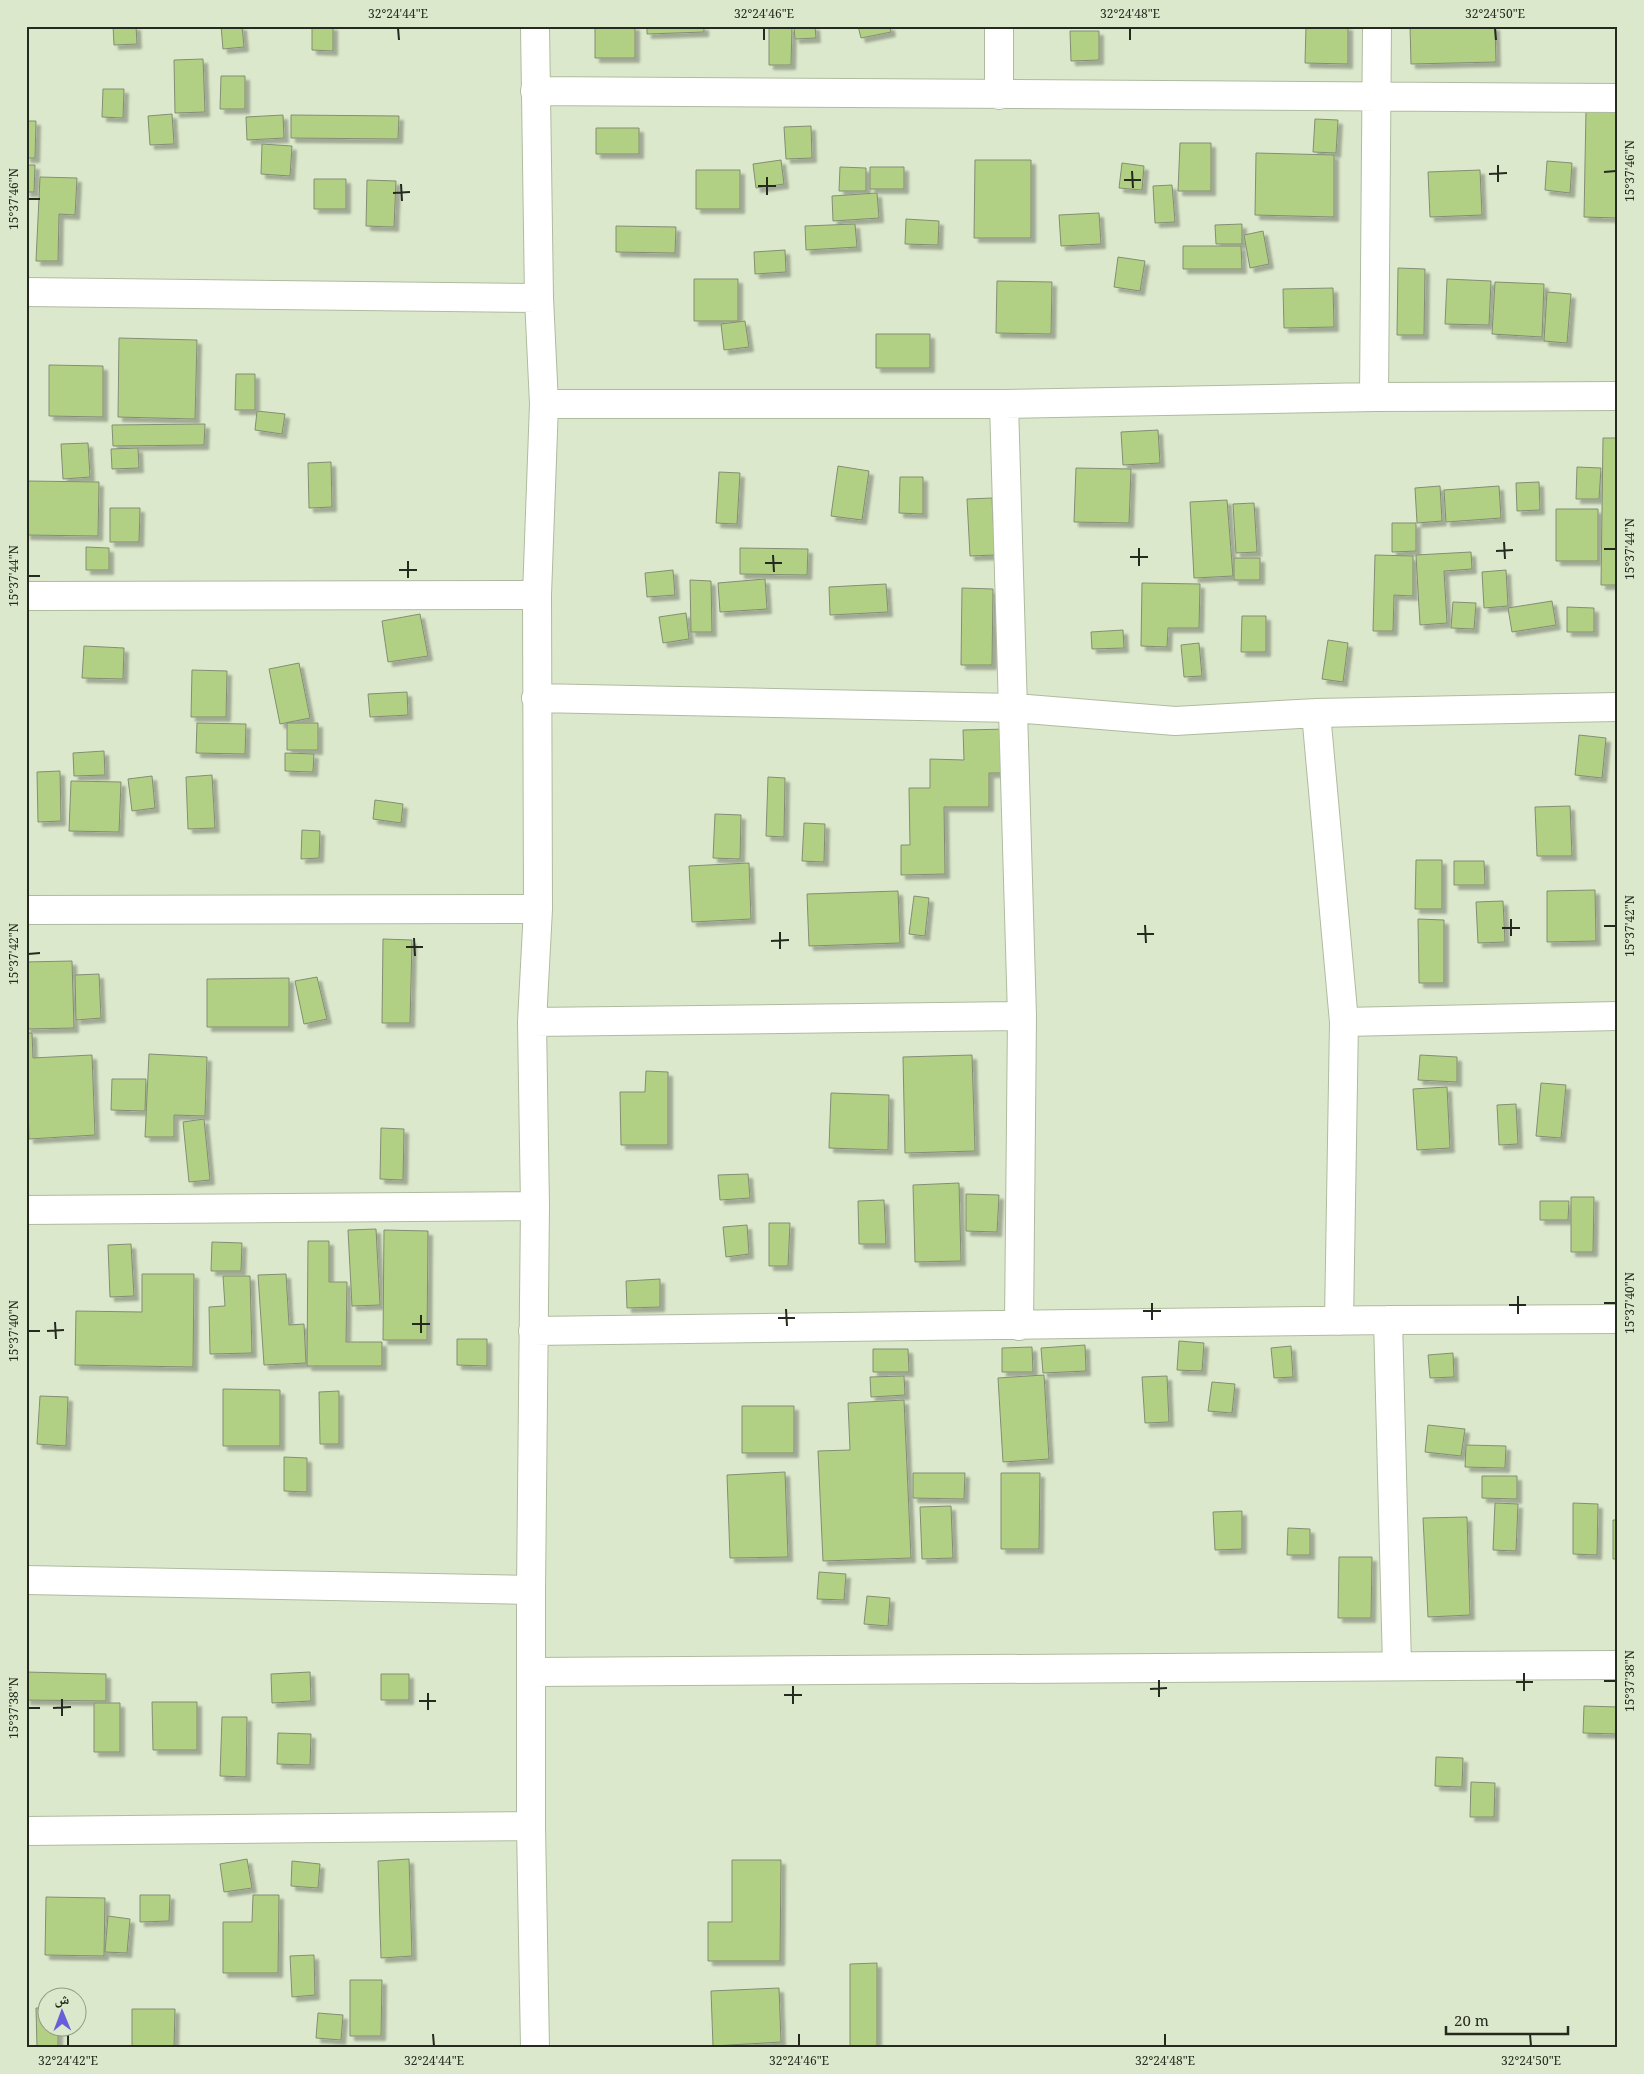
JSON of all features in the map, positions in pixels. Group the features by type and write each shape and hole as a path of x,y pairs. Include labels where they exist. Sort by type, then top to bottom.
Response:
{"street":[{"path":"535,26 539,298 544,404 537,595 538,909 532,1022 535,1206 531,1590 531,1826 536,2048"},
{"path":"999,26 999,95"},
{"path":"1374,396 1378,97 1377,26"},
{"path":"535,91 1618,98"},
{"path":"26,292 539,298"},
{"path":"544,404 1004,404 1374,396 1618,396"},
{"path":"1004,404 1022,1016 1019,1326"},
{"path":"26,596 537,595"},
{"path":"536,698 1014,708 1174,721 1316,713 1618,707"},
{"path":"1316,713 1344,1022 1339,1322"},
{"path":"26,910 538,909"},
{"path":"532,1022 1022,1016"},
{"path":"1344,1022 1618,1016"},
{"path":"26,1210 535,1206"},
{"path":"533,1332 1388,1320 1618,1319"},
{"path":"1388,1320 1397,1666"},
{"path":"26,1580 531,1590"},
{"path":"532,1672 1618,1665"},
{"path":"26,1831 531,1826"}],"building":[{"path":"113,26 136,26 137,44 114,45"},
{"path":"221,26 242,26 244,47 223,49"},
{"path":"312,26 333,26 333,51 312,50"},
{"path":"595,26 635,26 635,58 595,58"},
{"path":"647,26 704,26 704,32 647,34"},
{"path":"769,26 792,26 791,65 769,65"},
{"path":"794,26 815,26 816,38 795,39"},
{"path":"858,26 890,26 891,32 861,38"},
{"path":"1306,26 1348,26 1348,64 1305,63"},
{"path":"1410,26 1495,26 1496,62 1411,64"},
{"path":"1070,31 1099,31 1099,60 1071,61"},
{"path":"203,59 205,112 175,113 174,60"},
{"path":"221,76 245,76 245,109 220,109"},
{"path":"103,89 124,89 123,118 102,117"},
{"path":"1586,110 1618,110 1618,218 1584,217"},
{"path":"172,114 174,144 150,145 148,116"},
{"path":"283,115 284,138 247,140 246,117"},
{"path":"291,115 399,116 398,139 291,138"},
{"path":"1315,119 1338,120 1336,153 1313,152"},
{"path":"26,121 36,121 35,158 26,158"},
{"path":"811,126 812,158 786,159 784,127"},
{"path":"596,128 639,128 639,154 596,154"},
{"path":"1180,143 1211,143 1211,191 1178,191"},
{"path":"262,144 292,146 290,176 261,174"},
{"path":"1256,153 1334,155 1334,217 1255,215"},
{"path":"781,160 784,184 756,188 753,164"},
{"path":"975,160 1031,160 1031,238 974,238"},
{"path":"1547,161 1572,163 1570,193 1545,190"},
{"path":"1122,163 1144,166 1142,190 1119,188"},
{"path":"26,165 35,165 34,192 26,192"},
{"path":"840,167 866,168 866,191 839,191"},
{"path":"870,167 904,167 904,189 870,189"},
{"path":"696,170 740,170 740,209 696,209"},
{"path":"1480,170 1482,215 1430,217 1428,172"},
{"path":"40,177 77,178 75,215 59,214 58,261 36,261"},
{"path":"314,179 346,179 346,209 314,209"},
{"path":"367,180 396,181 394,227 366,226"},
{"path":"1172,185 1175,222 1155,223 1153,186"},
{"path":"877,193 879,218 833,221 832,196"},
{"path":"1099,213 1101,244 1061,246 1059,215"},
{"path":"906,219 939,221 938,245 905,244"},
{"path":"855,224 857,247 806,250 805,226"},
{"path":"1242,224 1242,244 1216,244 1215,225"},
{"path":"616,226 676,227 675,253 616,252"},
{"path":"1263,231 1269,264 1250,268 1244,235"},
{"path":"1183,246 1241,246 1242,269 1183,269"},
{"path":"785,250 786,272 755,274 754,252"},
{"path":"1118,257 1145,261 1140,291 1114,287"},
{"path":"1398,268 1425,269 1424,335 1397,335"},
{"path":"694,279 738,279 738,321 694,321"},
{"path":"1447,279 1491,281 1489,325 1445,324"},
{"path":"997,281 1052,282 1051,334 996,333"},
{"path":"1495,282 1544,284 1542,337 1492,334"},
{"path":"1333,288 1334,327 1284,328 1283,289"},
{"path":"1547,292 1571,294 1567,343 1544,341"},
{"path":"745,321 749,347 724,350 721,324"},
{"path":"876,334 930,334 930,368 876,368"},
{"path":"119,338 197,340 195,419 118,417"},
{"path":"49,365 103,366 103,417 49,416"},
{"path":"236,374 255,374 255,410 235,410"},
{"path":"257,411 285,414 282,434 255,430"},
{"path":"205,424 204,445 113,446 112,425"},
{"path":"1158,430 1160,463 1123,465 1121,432"},
{"path":"1603,438 1618,438 1618,585 1601,585"},
{"path":"88,443 90,477 63,479 61,444"},
{"path":"138,448 139,468 112,469 111,449"},
{"path":"331,462 332,507 309,508 308,463"},
{"path":"838,466 869,471 862,520 831,516"},
{"path":"1577,467 1601,468 1599,499 1576,499"},
{"path":"1076,468 1131,469 1129,523 1074,522"},
{"path":"719,472 740,473 737,524 716,523"},
{"path":"900,477 923,477 923,514 899,513"},
{"path":"26,481 99,482 98,536 26,535"},
{"path":"1539,482 1540,510 1517,511 1516,483"},
{"path":"1440,486 1442,521 1417,523 1415,488"},
{"path":"1499,486 1501,518 1446,522 1444,490"},
{"path":"992,498 995,555 970,556 967,499"},
{"path":"1227,500 1233,576 1194,578 1190,502"},
{"path":"1254,503 1257,552 1236,553 1233,504"},
{"path":"110,508 140,508 139,542 110,542"},
{"path":"1556,509 1598,509 1598,561 1556,561"},
{"path":"1392,523 1416,523 1416,551 1392,552"},
{"path":"86,547 109,548 109,570 86,570"},
{"path":"740,548 808,549 807,575 740,574"},
{"path":"1471,552 1472,569 1444,571 1447,623 1420,625 1416,555"},
{"path":"1375,555 1413,556 1413,596 1394,595 1393,631 1373,631"},
{"path":"1234,558 1260,558 1260,580 1234,580"},
{"path":"673,570 675,595 647,597 645,573"},
{"path":"1506,570 1508,606 1484,608 1482,572"},
{"path":"765,579 767,609 720,612 718,583"},
{"path":"690,580 711,581 712,632 691,632"},
{"path":"1142,583 1200,584 1199,628 1168,628 1167,647 1141,646"},
{"path":"886,584 888,612 830,615 829,587"},
{"path":"962,588 993,589 992,665 961,665"},
{"path":"1552,601 1556,625 1512,632 1508,608"},
{"path":"1453,602 1476,603 1474,629 1451,628"},
{"path":"1567,607 1594,608 1594,632 1567,632"},
{"path":"686,613 689,639 663,643 659,617"},
{"path":"420,614 428,656 388,662 382,621"},
{"path":"1242,616 1266,616 1266,652 1241,652"},
{"path":"1123,630 1124,648 1092,649 1091,632"},
{"path":"1328,640 1348,643 1343,682 1322,679"},
{"path":"1199,643 1202,676 1184,677 1181,645"},
{"path":"84,646 124,648 123,679 82,678"},
{"path":"299,663 310,718 280,724 269,669"},
{"path":"192,670 227,671 226,717 191,717"},
{"path":"407,692 408,715 370,717 368,694"},
{"path":"197,723 246,724 245,754 196,753"},
{"path":"287,723 318,723 318,750 287,750"},
{"path":"1009,729 1010,773 989,773 989,807 944,807 945,874 901,875 901,845 910,845 909,788 930,788 930,759 964,760 963,730"},
{"path":"1579,735 1606,738 1602,778 1575,775"},
{"path":"104,751 105,775 74,776 73,753"},
{"path":"285,753 314,754 313,772 285,771"},
{"path":"60,771 61,821 38,822 37,772"},
{"path":"212,775 215,828 188,829 186,777"},
{"path":"152,776 155,808 132,811 128,779"},
{"path":"768,777 785,778 784,837 766,836"},
{"path":"71,781 121,782 119,832 69,831"},
{"path":"375,800 403,804 401,823 373,819"},
{"path":"1570,806 1572,856 1537,856 1535,807"},
{"path":"715,814 741,815 740,859 713,858"},
{"path":"804,823 825,824 824,862 802,861"},
{"path":"302,830 320,831 319,858 301,859"},
{"path":"1416,860 1442,860 1442,909 1415,909"},
{"path":"1454,861 1484,861 1485,885 1454,885"},
{"path":"749,863 751,919 692,922 689,866"},
{"path":"1595,890 1596,941 1547,942 1547,891"},
{"path":"898,891 900,943 809,946 807,894"},
{"path":"914,896 929,898 925,936 909,934"},
{"path":"1503,901 1505,942 1478,943 1476,902"},
{"path":"1418,919 1444,920 1444,983 1419,983"},
{"path":"383,939 412,940 410,1023 382,1023"},
{"path":"72,961 74,1028 26,1029 26,962"},
{"path":"99,974 101,1018 76,1020 75,975"},
{"path":"317,977 327,1019 304,1024 295,981"},
{"path":"289,978 289,1027 207,1027 207,979"},
{"path":"26,1033 32,1033 33,1058 92,1055 95,1135 29,1139"},
{"path":"149,1054 207,1057 205,1116 174,1115 174,1137 145,1137"},
{"path":"972,1055 975,1151 905,1153 903,1057"},
{"path":"1420,1055 1457,1057 1457,1082 1418,1080"},
{"path":"646,1071 668,1072 668,1145 621,1145 620,1092 645,1092"},
{"path":"112,1079 146,1079 145,1111 111,1110"},
{"path":"1541,1083 1566,1085 1561,1138 1536,1136"},
{"path":"1447,1087 1450,1148 1417,1150 1413,1089"},
{"path":"831,1093 889,1095 888,1150 829,1148"},
{"path":"1516,1104 1518,1144 1499,1145 1497,1105"},
{"path":"204,1119 210,1180 189,1182 183,1122"},
{"path":"381,1128 404,1129 403,1180 380,1179"},
{"path":"748,1174 750,1198 720,1200 718,1175"},
{"path":"959,1183 961,1261 915,1262 913,1185"},
{"path":"966,1194 999,1195 997,1232 966,1231"},
{"path":"1571,1197 1594,1197 1593,1252 1571,1252"},
{"path":"884,1200 886,1244 859,1244 858,1201"},
{"path":"1540,1201 1569,1201 1568,1220 1540,1220"},
{"path":"769,1223 790,1223 788,1266 769,1266"},
{"path":"747,1225 749,1254 726,1257 723,1227"},
{"path":"376,1229 380,1305 352,1306 348,1230"},
{"path":"384,1230 428,1231 427,1340 383,1340"},
{"path":"308,1241 329,1241 329,1282 347,1282 346,1342 382,1342 382,1366 307,1366"},
{"path":"212,1242 242,1243 241,1271 211,1271"},
{"path":"131,1244 134,1296 110,1297 108,1245"},
{"path":"142,1274 194,1274 193,1367 75,1365 76,1311 142,1312"},
{"path":"286,1274 289,1325 304,1324 306,1363 264,1365 258,1275"},
{"path":"223,1276 250,1276 252,1353 210,1354 209,1307 225,1306"},
{"path":"660,1279 660,1307 627,1308 626,1281"},
{"path":"457,1339 487,1339 487,1366 457,1365"},
{"path":"1179,1341 1204,1343 1202,1371 1177,1370"},
{"path":"1085,1345 1086,1371 1043,1373 1041,1348"},
{"path":"1291,1346 1293,1377 1274,1378 1271,1348"},
{"path":"1032,1347 1033,1372 1002,1372 1002,1348"},
{"path":"873,1349 908,1349 909,1372 873,1372"},
{"path":"1453,1353 1454,1377 1430,1378 1428,1355"},
{"path":"1044,1375 1049,1459 1003,1462 998,1378"},
{"path":"904,1376 905,1395 871,1397 870,1377"},
{"path":"1167,1376 1169,1422 1145,1423 1142,1377"},
{"path":"1212,1382 1235,1384 1232,1413 1208,1411"},
{"path":"223,1389 280,1390 280,1446 223,1446"},
{"path":"339,1391 339,1444 320,1444 319,1392"},
{"path":"40,1396 68,1397 66,1446 37,1444"},
{"path":"904,1400 911,1558 823,1561 818,1451 850,1450 848,1403"},
{"path":"742,1406 794,1406 794,1453 742,1453"},
{"path":"1428,1425 1465,1429 1461,1456 1425,1452"},
{"path":"1466,1445 1506,1446 1505,1468 1465,1467"},
{"path":"284,1457 307,1458 307,1492 284,1491"},
{"path":"785,1472 788,1557 730,1558 727,1475"},
{"path":"913,1473 965,1473 964,1499 913,1498"},
{"path":"1001,1473 1040,1473 1039,1549 1001,1549"},
{"path":"1482,1476 1517,1476 1517,1499 1482,1498"},
{"path":"1495,1503 1518,1504 1516,1551 1493,1550"},
{"path":"1573,1503 1598,1504 1597,1555 1573,1554"},
{"path":"951,1506 953,1558 922,1559 920,1507"},
{"path":"1242,1511 1242,1549 1215,1550 1213,1512"},
{"path":"1467,1517 1470,1615 1428,1617 1423,1518"},
{"path":"1613,1520 1618,1520 1618,1559 1613,1559"},
{"path":"1288,1528 1310,1529 1310,1555 1287,1555"},
{"path":"1339,1557 1372,1557 1371,1618 1338,1618"},
{"path":"819,1572 846,1574 844,1600 817,1599"},
{"path":"867,1596 890,1598 888,1626 864,1624"},
{"path":"26,1672 106,1674 106,1701 26,1700"},
{"path":"310,1672 311,1701 272,1703 271,1674"},
{"path":"381,1674 409,1674 409,1700 381,1700"},
{"path":"152,1702 197,1702 197,1750 153,1750"},
{"path":"94,1703 120,1703 120,1752 94,1752"},
{"path":"1584,1706 1618,1707 1618,1734 1583,1733"},
{"path":"222,1717 247,1717 246,1777 220,1776"},
{"path":"278,1733 311,1734 310,1765 277,1764"},
{"path":"1436,1757 1463,1758 1462,1787 1435,1786"},
{"path":"1471,1782 1495,1783 1494,1817 1470,1817"},
{"path":"247,1859 252,1888 224,1892 220,1864"},
{"path":"409,1859 412,1956 381,1958 378,1861"},
{"path":"732,1860 781,1860 780,1961 708,1961 708,1922 732,1922"},
{"path":"292,1861 320,1864 318,1888 291,1886"},
{"path":"140,1895 170,1895 169,1921 140,1922"},
{"path":"253,1895 279,1895 278,1973 223,1973 223,1922 252,1922"},
{"path":"46,1897 105,1898 104,1956 45,1955"},
{"path":"108,1916 130,1919 127,1953 105,1952"},
{"path":"314,1955 315,1995 292,1997 290,1956"},
{"path":"877,1963 877,2048 850,2048 850,1964"},
{"path":"350,1980 382,1980 381,2036 350,2036"},
{"path":"779,1988 781,2042 713,2046 711,1991"},
{"path":"36,2008 38,2008 38,2036 58,2036 58,2048 37,2048"},
{"path":"132,2009 175,2009 174,2048 132,2048"},
{"path":"318,2013 343,2015 341,2040 316,2038"}]}
